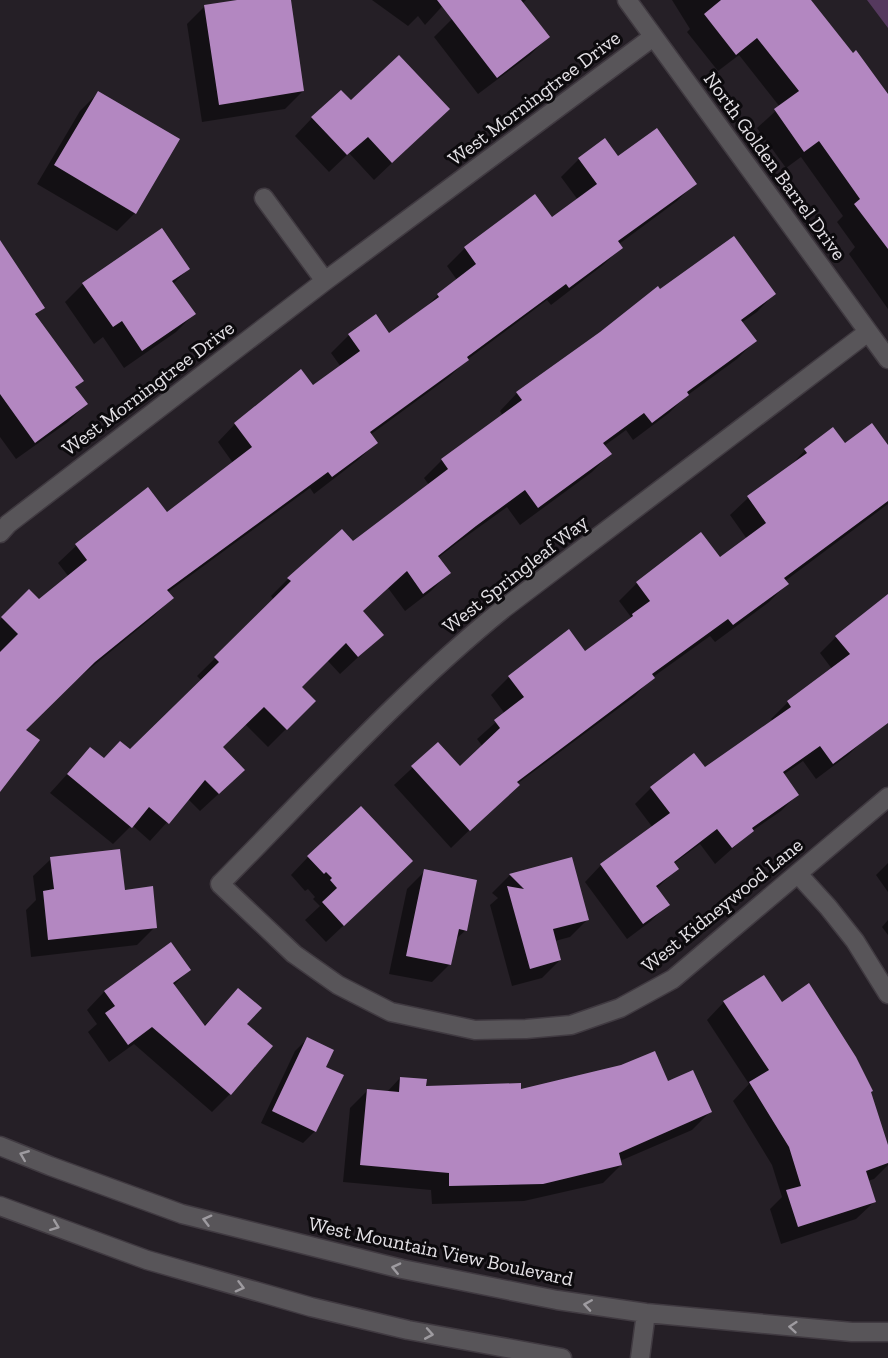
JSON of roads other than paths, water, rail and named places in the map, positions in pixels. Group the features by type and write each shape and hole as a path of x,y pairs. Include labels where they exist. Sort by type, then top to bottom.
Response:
{"street":[{"name":"North Golden Barrel Drive","path":"627,0 888,359"},
{"name":"West Morningtree Drive","path":"3,524 653,37"},
{"path":"264,198 326,281"},
{"name":"West Springleaf Way","path":"220,884 462,642 868,332"},
{"name":"West Kidneywood Lane","path":"220,884 294,954 338,985 390,1012 476,1030 571,1025 620,1008 673,979 888,797"},
{"path":"798,874 855,941 888,994"},
{"name":"West Mountain View Boulevard","path":"0,1146 182,1214 402,1269 557,1300 646,1313 840,1331 888,1332"},
{"path":"0,1206 147,1260 239,1287 408,1330 562,1358"},
{"path":"640,1358 646,1313"}]}
